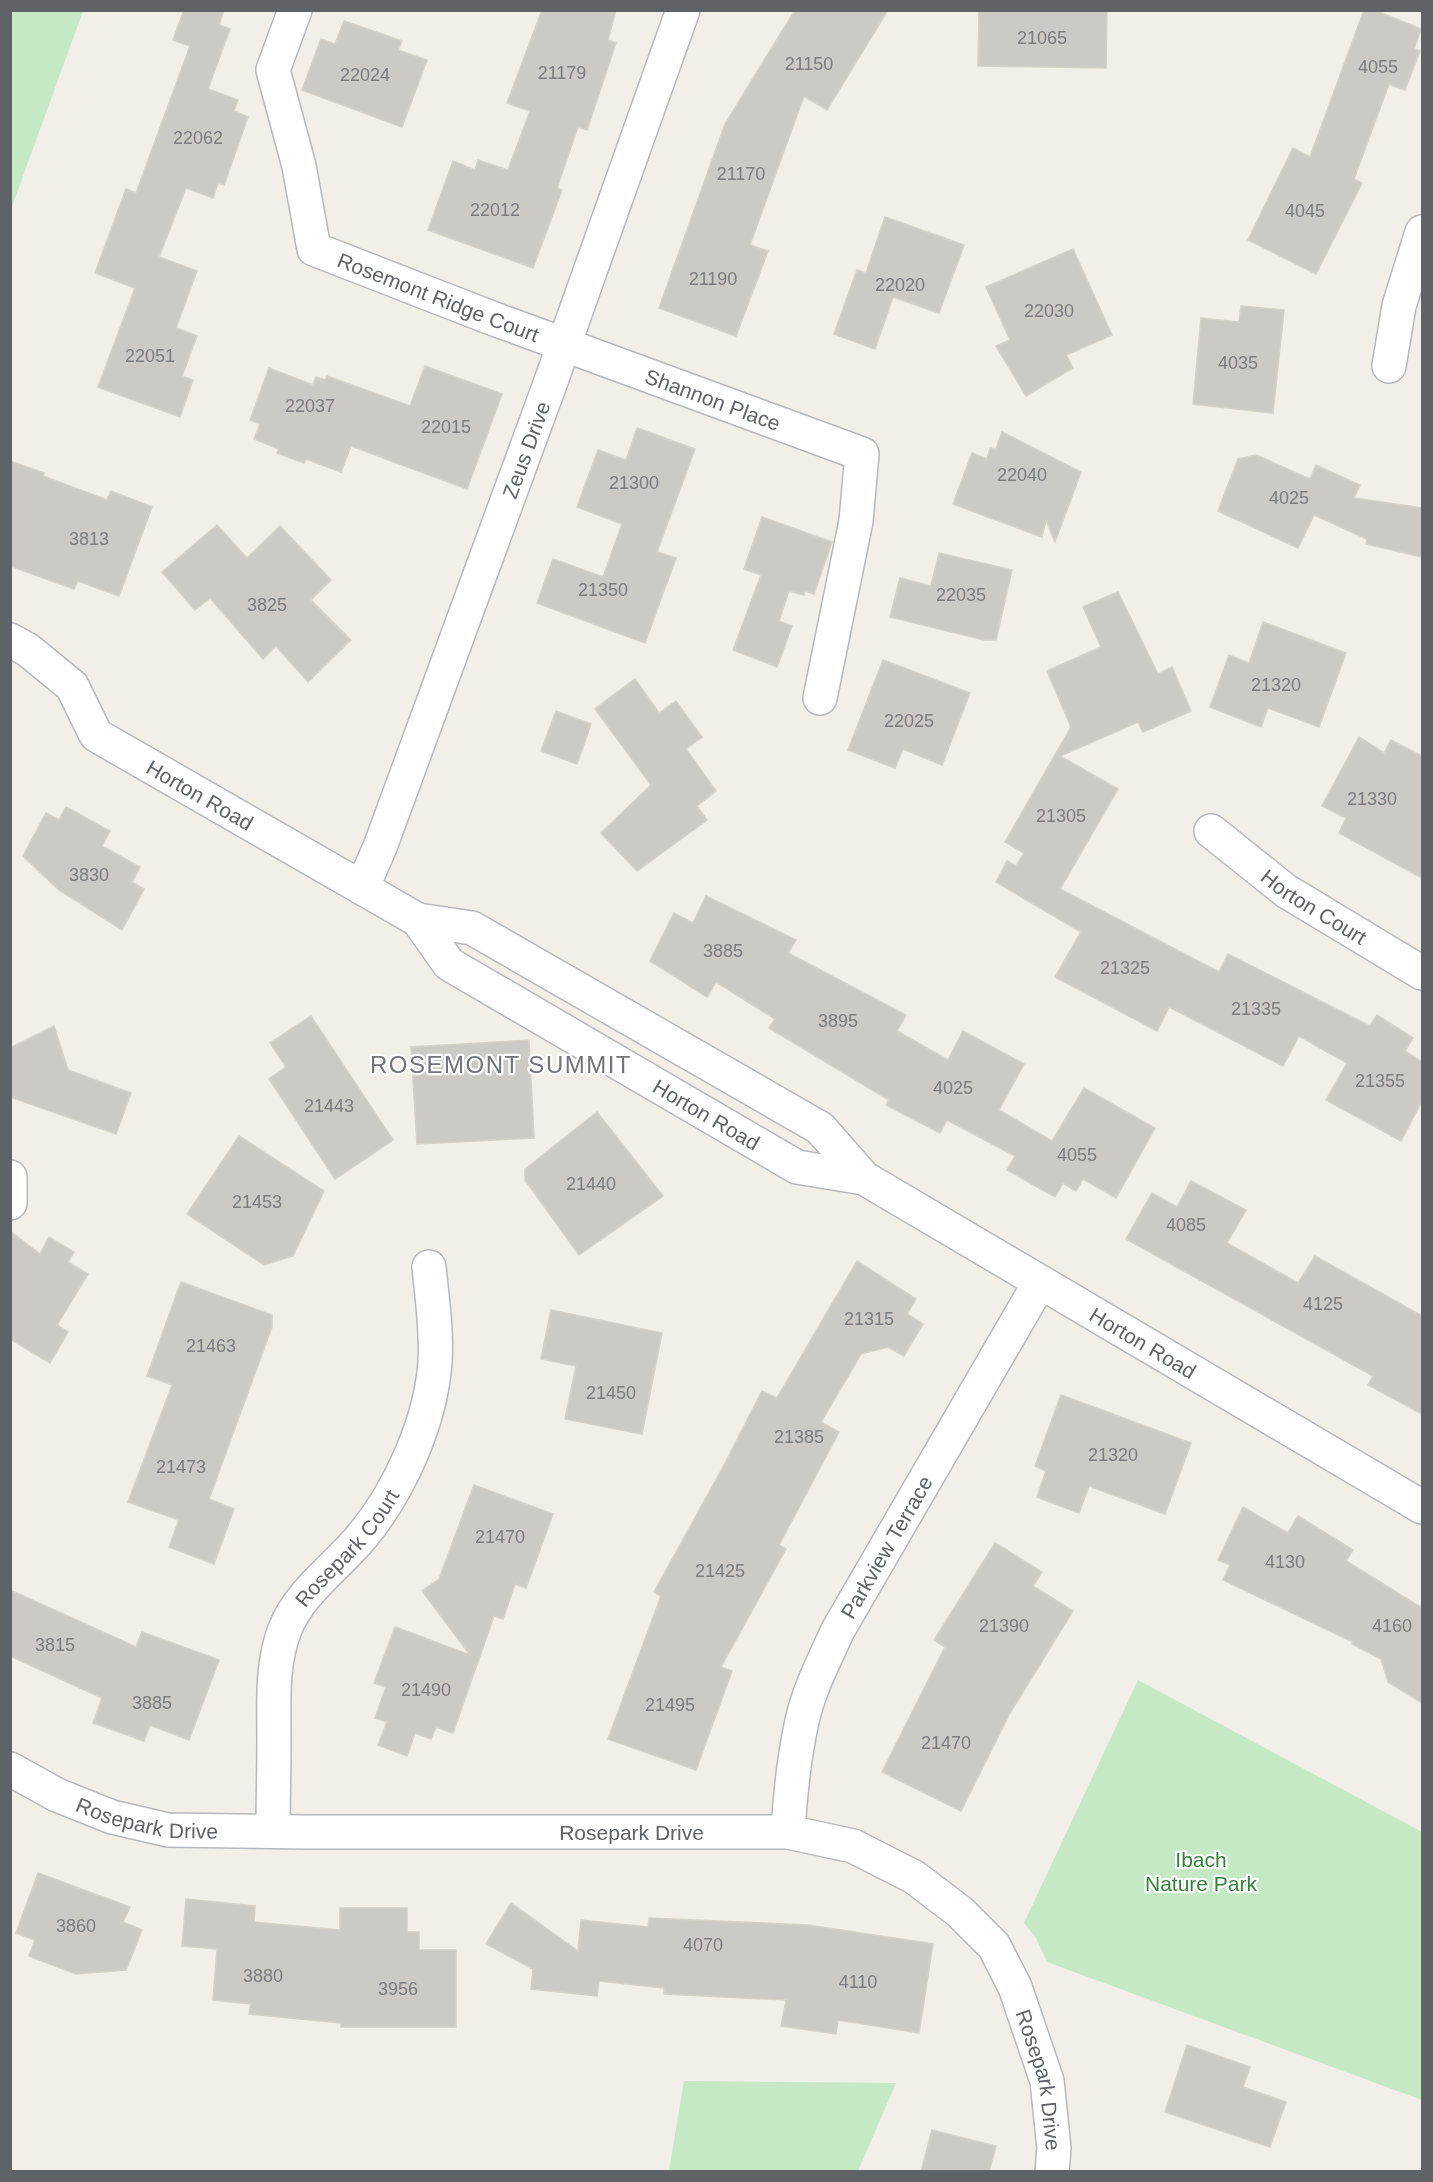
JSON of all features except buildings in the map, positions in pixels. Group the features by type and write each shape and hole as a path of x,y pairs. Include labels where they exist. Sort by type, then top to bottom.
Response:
{"street":[{"name":"Rosemont Ridge Court","path":"295,10 273,70 299,166 314,249 564,344"},
{"name":"Zeus Drive","path":"362,888 380,847 564,344 683,10"},
{"path":"1389,366 1399,306 1422,232"},
{"name":"Shannon Place","path":"564,344 862,454 856,521 820,698"},
{"name":"Horton Road","path":"10,640 28,650 72,686 96,735 418,920 472,928 774,1101 820,1128 864,1178 1422,1507"},
{"name":"Horton Court","path":"1211,831 1286,891 1422,973"},
{"name":"Horton Road","path":"418,920 449,964 797,1167 864,1178"},
{"path":"10,1177 10,1203"},
{"name":"Rosepark Court","path":"273,1831 274,1680 278,1652 286,1628 298,1604 363,1535 389,1498 411,1456 427,1406 435,1363 434,1315 429,1267"},
{"name":"Parkview Terrace","path":"788,1832 792,1780 802,1720 817,1676 834,1639 1040,1282"},
{"name":"Rosepark Drive","path":"10,1769 57,1795 111,1817 168,1830 788,1832 852,1846 914,1877 960,1912 994,1946 1015,1987 1047,2081 1054,2148 1052,2172"}],"green space":[{"path":"10,11 83,11 11,209"},
{"name":"Ibach Nature Park","path":"1138,1680 1422,1832 1422,2100 1047,1962 1036,1938 1024,1923"},
{"path":"684,2081 896,2083 858,2171 669,2171"}],"district":[{"name":"ROSEMONT SUMMIT","path":"501,1064"}]}
